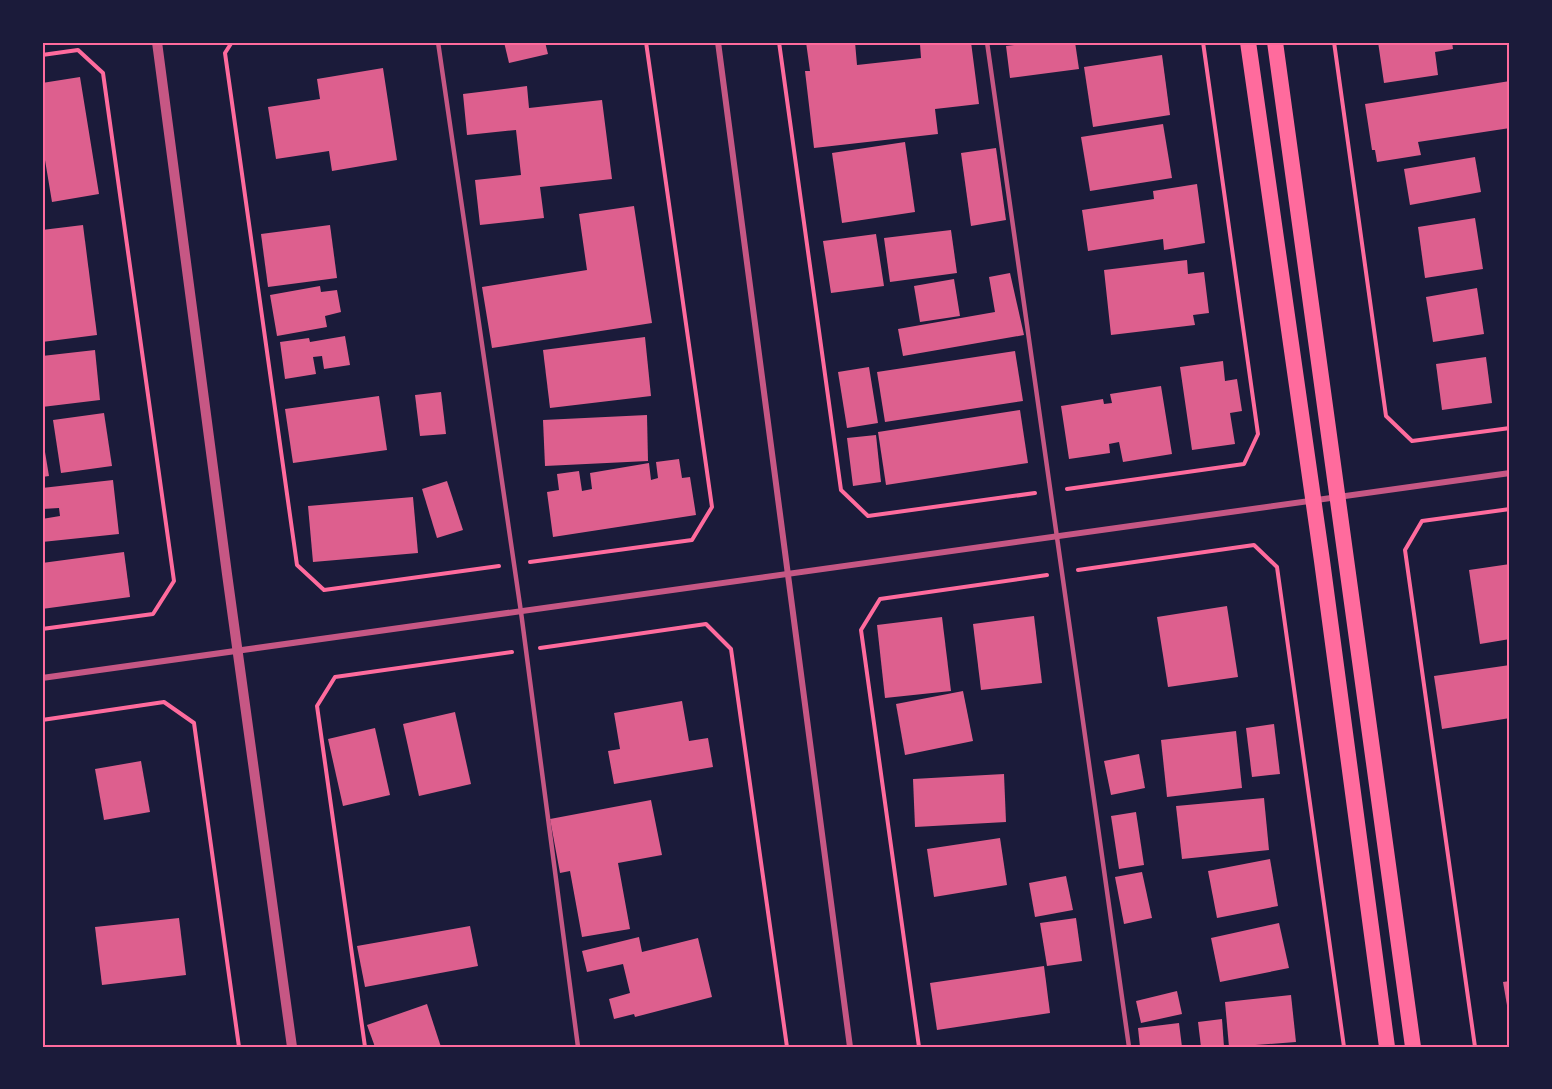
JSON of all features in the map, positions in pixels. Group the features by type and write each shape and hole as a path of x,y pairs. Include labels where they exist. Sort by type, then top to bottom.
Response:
{"highway":[{"path":"1248,42 1314,502 1387,1047"},
{"path":"1275,42 1413,1047"}],"street":[{"path":"157,42 237,652 292,1047"},
{"path":"718,42 850,1047"},
{"path":"42,678 1510,474"}],"lane":[{"path":"438,42 520,612 578,1047"},
{"path":"987,42 1129,1047"}],"path":[{"path":"232,42 225,53 297,565 324,590 692,540 712,507 646,42"},
{"path":"1334,42 1386,416 1412,441 1510,428"},
{"path":"42,55 78,50 103,73 174,581 153,614 42,629"},
{"path":"1475,1047 1405,550 1422,521 1510,509"},
{"path":"42,720 164,702 194,723 239,1047"}],"building":[{"path":"504,42 545,42 548,54 509,63"},
{"path":"806,42 855,42 857,65 921,58 920,44 971,42 979,104 935,109 938,134 814,148 805,71 810,71"},
{"path":"1037,42 1075,42 1079,69 1010,78 1006,46"},
{"path":"1378,42 1452,42 1453,49 1435,52 1438,75 1384,83"},
{"path":"1162,55 1170,115 1093,127 1084,67"},
{"path":"383,68 397,160 332,171 329,151 276,159 268,107 320,99 317,79"},
{"path":"80,77 99,194 52,202 44,154 42,154 42,83"},
{"path":"1510,81 1510,128 1418,142 1421,155 1377,162 1375,150 1372,150 1365,104"},
{"path":"527,86 529,108 602,100 612,179 540,187 544,218 480,225 475,180 521,175 516,130 467,135 463,94"},
{"path":"1163,124 1172,178 1090,191 1081,137"},
{"path":"905,142 915,212 842,223 832,153"},
{"path":"996,148 1006,220 971,226 961,153"},
{"path":"1475,157 1481,192 1410,205 1404,169"},
{"path":"1197,184 1205,243 1164,250 1163,239 1088,251 1082,210 1154,199 1153,191"},
{"path":"634,206 652,323 492,348 482,287 587,270 579,214"},
{"path":"1475,218 1483,269 1425,278 1418,227"},
{"path":"83,225 97,335 42,342 42,230"},
{"path":"330,225 337,278 268,287 261,234"},
{"path":"951,230 957,273 890,282 884,238"},
{"path":"876,234 884,286 831,293 823,241"},
{"path":"1187,260 1188,274 1204,272 1209,313 1193,315 1195,325 1111,335 1104,270"},
{"path":"1010,273 1024,335 903,356 898,329 995,312 989,277"},
{"path":"954,279 960,316 920,322 914,286"},
{"path":"320,286 321,292 337,290 341,312 325,316 327,327 277,336 270,295"},
{"path":"1477,288 1484,334 1433,342 1426,297"},
{"path":"345,336 350,365 324,369 322,356 313,357 316,374 285,379 280,342 309,338 310,342"},
{"path":"645,337 651,396 550,408 543,350"},
{"path":"95,350 100,400 42,407 42,356"},
{"path":"1015,351 1023,401 885,422 877,372"},
{"path":"1486,357 1492,403 1442,410 1436,364"},
{"path":"1223,361 1225,381 1237,379 1242,411 1230,413 1235,444 1192,450 1180,367"},
{"path":"869,367 878,423 847,428 838,372"},
{"path":"1161,386 1172,454 1123,462 1119,442 1109,444 1110,453 1069,459 1061,406 1103,399 1104,404 1112,403 1110,394"},
{"path":"441,392 446,434 420,436 415,395"},
{"path":"379,396 387,450 293,463 285,409"},
{"path":"1020,410 1028,463 886,485 878,432"},
{"path":"104,413 112,466 61,473 53,420"},
{"path":"647,415 648,461 545,466 543,420"},
{"path":"42,434 49,476 42,477"},
{"path":"876,435 881,482 853,486 847,438"},
{"path":"679,459 682,478 690,477 696,515 553,537 547,492 559,490 557,474 579,471 582,491 592,489 590,473 649,463 651,480 658,478 656,462"},
{"path":"113,480 119,534 42,542 42,519 60,516 59,508 42,509 42,488"},
{"path":"447,481 463,530 437,538 422,489"},
{"path":"413,497 418,553 313,562 308,506"},
{"path":"124,552 130,597 42,609 42,563"},
{"path":"1510,564 1510,639 1480,644 1469,570"},
{"path":"1227,606 1238,677 1168,687 1157,617"},
{"path":"1034,616 1042,683 981,690 973,624"},
{"path":"942,617 951,691 885,698 877,625"},
{"path":"1510,665 1510,718 1442,729 1434,676"},
{"path":"963,691 973,741 905,755 896,704"},
{"path":"682,701 689,741 708,738 713,767 614,784 608,751 620,749 614,713"},
{"path":"455,712 471,784 419,796 403,724"},
{"path":"1274,724 1280,774 1252,777 1246,728"},
{"path":"375,728 390,795 343,806 328,739"},
{"path":"1236,731 1242,788 1167,797 1161,740"},
{"path":"1139,754 1145,788 1111,795 1104,761"},
{"path":"141,761 150,812 104,820 95,769"},
{"path":"1004,774 1006,822 915,827 913,779"},
{"path":"1264,798 1269,850 1182,859 1176,806"},
{"path":"651,800 662,855 618,863 630,929 582,937 570,871 560,873 550,819"},
{"path":"1136,812 1144,865 1119,869 1111,816"},
{"path":"1000,838 1007,885 934,897 927,849"},
{"path":"1270,859 1278,906 1217,918 1208,871"},
{"path":"1142,872 1152,918 1124,924 1115,877"},
{"path":"1066,876 1073,910 1035,917 1029,883"},
{"path":"179,918 186,975 102,985 95,927"},
{"path":"1076,918 1082,961 1047,966 1040,923"},
{"path":"1279,923 1289,968 1220,982 1211,938"},
{"path":"470,926 478,966 365,987 357,946"},
{"path":"639,937 642,952 698,938 712,997 635,1017 634,1014 614,1019 609,999 630,993 623,964 587,972 582,951"},
{"path":"1044,966 1050,1013 937,1030 930,983"},
{"path":"1510,981 1510,1010 1508,1011 1503,982"},
{"path":"1177,991 1182,1014 1141,1023 1136,1001"},
{"path":"1291,995 1296,1042 1229,1047 1225,1002"},
{"path":"427,1004 441,1047 375,1047 367,1025"},
{"path":"1222,1019 1224,1047 1201,1047 1198,1022"},
{"path":"1179,1023 1182,1047 1140,1047 1138,1028"}]}
